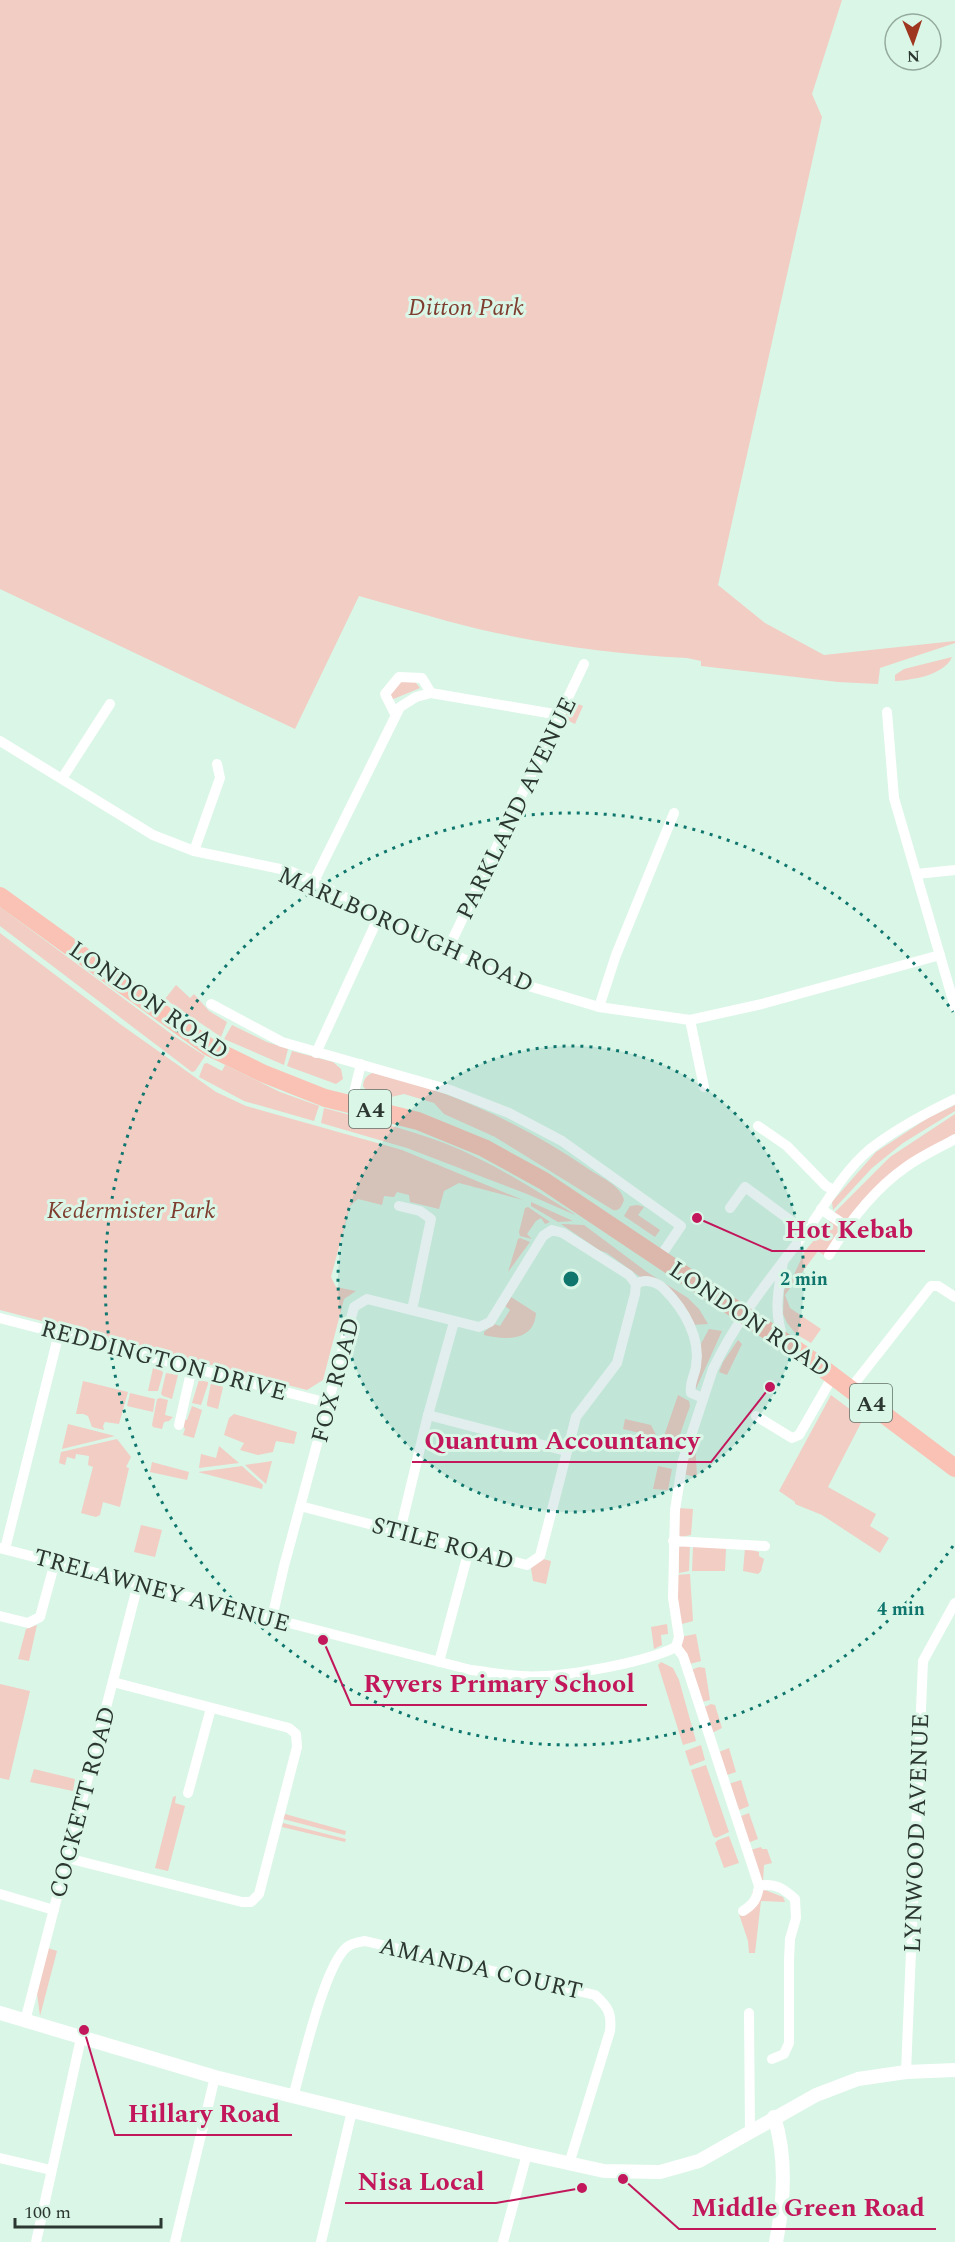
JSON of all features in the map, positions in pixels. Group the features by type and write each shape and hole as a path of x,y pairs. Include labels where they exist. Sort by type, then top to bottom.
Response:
{"main road":[{"name":"LONDON ROAD","path":"0,896 209,1047 262,1073 325,1098 418,1120 484,1148 544,1181 784,1341 851,1388 955,1468"}],"street":[{"name":"PARKLAND AVENUE","path":"447,951 584,664"},
{"path":"395,714 385,694 399,677 422,678 431,693"},
{"path":"314,881 400,707 416,697 431,693 560,716"},
{"path":"63,777 110,704"},
{"path":"887,712 894,798 955,1007"},
{"name":"MARLBOROUGH ROAD","path":"0,741 63,777 153,835 194,851 290,871 314,881 447,951 523,984 599,1007 690,1020 762,1004 940,955"},
{"path":"194,851 219,778 217,764"},
{"path":"599,1007 616,955 674,813"},
{"path":"916,874 955,870"},
{"path":"316,1053 379,916"},
{"name":"LONDON ROAD","path":"211,1004 282,1042 450,1090 509,1113 562,1141 681,1226 660,1257"},
{"path":"690,1020 704,1087"},
{"path":"351,1105 361,1064"},
{"path":"743,1911 752,1906 757,1899 759,1886 683,1656 676,1647 679,1637 673,1598 673,1541 675,1510 683,1460 720,1355 744,1315 783,1259 806,1232 834,1190 868,1151 928,1111 955,1099"},
{"path":"758,1126 787,1146 826,1186 834,1190"},
{"path":"828,1255 846,1226 869,1200 905,1167 955,1139"},
{"path":"730,1208 745,1187 806,1232"},
{"path":"399,1206 420,1211 431,1219 412,1310"},
{"path":"821,1209 846,1226"},
{"name":"FOX ROAD","path":"272,1618 354,1307 367,1299 479,1327 490,1322 543,1236 552,1230 563,1233 628,1275 636,1284"},
{"path":"783,1259 776,1310 778,1325 784,1341"},
{"path":"636,1284 638,1282 655,1283 662,1286 677,1302 693,1332 697,1364 690,1387 691,1393 703,1398"},
{"name":"STILE ROAD","path":"300,1506 527,1565 540,1556 576,1417 617,1362 636,1284"},
{"path":"851,1388 931,1286 938,1286 955,1297"},
{"name":"REDDINGTON DRIVE","path":"0,1317 328,1403"},
{"path":"400,1531 428,1415 454,1322"},
{"path":"3,1548 59,1333"},
{"path":"178,1425 192,1368"},
{"path":"756,1416 792,1438 799,1436 833,1376"},
{"path":"428,1415 567,1452"},
{"path":"673,1541 765,1546"},
{"name":"TRELAWNEY AVENUE","path":"3,1548 471,1670 523,1677 551,1675 654,1657 676,1647"},
{"path":"439,1662 468,1550"},
{"path":"0,1616 27,1623 40,1617 54,1562"},
{"name":"COCKETT ROAD","path":"25,2021 138,1584"},
{"name":"LYNWOOD AVENUE","path":"906,2072 922,1661 955,1603"},
{"path":"67,1858 242,1902 252,1902 259,1894 297,1747 296,1734 289,1728 113,1682"},
{"path":"188,1792 211,1708"},
{"path":"759,1886 767,1884 782,1887 795,1899 796,1918 790,1939 789,1961 789,2043 784,2054 772,2058"},
{"path":"0,1894 54,1910"},
{"name":"AMANDA COURT","path":"293,2097 321,1998 338,1959 348,1946 365,1941 595,1995 607,2006 611,2020 610,2031 569,2164"},
{"path":"0,2013 215,2077 604,2171 660,2172 699,2161 816,2095 858,2079 906,2072 955,2070"},
{"path":"749,2013 750,2132"},
{"path":"36,2242 81,2038"},
{"path":"175,2242 215,2077"},
{"path":"321,2242 352,2111"},
{"path":"774,2117 782,2159 782,2210 776,2242"},
{"path":"503,2242 526,2154"},
{"path":"0,2158 51,2170"}],"green space":[{"name":"Ditton Park","path":"0,0 842,0 812,94 822,117 718,585 765,623 824,655 955,641 955,643 880,668 878,684 838,682 701,666 701,661 687,658 596,650 536,641 447,621 359,596 295,729 0,589"},
{"path":"952,657 948,663 935,672 919,678 895,681 895,675 904,669"},
{"path":"413,679 420,688 391,700 390,687 395,681"},
{"path":"571,701 583,706 575,724 563,718"},
{"path":"0,907 174,1036 205,1056 195,1071 192,1072 0,926"},
{"name":"Kedermister Park","path":"0,933 120,1024 216,1092 246,1106 402,1150 523,1200 459,1183 444,1191 439,1209 410,1202 409,1195 397,1192 394,1197 384,1196 382,1205 358,1199 350,1206 331,1277 336,1287 356,1291 344,1299 323,1380 307,1390 0,1310"},
{"path":"176,985 190,998 194,994 209,1011 227,1022 221,1037 165,999"},
{"path":"232,1025 267,1042 288,1049 284,1065 224,1039"},
{"path":"292,1051 333,1062 341,1069 343,1079 336,1084 287,1066"},
{"path":"207,1063 222,1071 225,1065 280,1092 319,1106 314,1121 244,1101 199,1077 204,1064"},
{"path":"376,1072 433,1089 514,1124 615,1186 624,1200 621,1206 613,1210 495,1137 444,1114 434,1103 404,1094 391,1097 366,1090 363,1086 365,1078"},
{"path":"955,1105 955,1111 903,1143 872,1168 833,1210 832,1202 876,1152 928,1118"},
{"path":"324,1108 414,1133 461,1150 542,1194 575,1215 407,1148 321,1123"},
{"path":"955,1114 955,1135 946,1139 848,1220 843,1220 834,1213 890,1157"},
{"path":"531,1202 573,1221 558,1222 531,1206"},
{"path":"630,1206 644,1207 638,1215 660,1230 655,1237 624,1216"},
{"path":"528,1207 550,1222 545,1224 541,1218 536,1221 527,1234 532,1239 520,1236 519,1232 525,1208"},
{"path":"830,1221 840,1228 841,1237 825,1256 818,1251 785,1295 790,1308 821,1329 811,1343 796,1334 787,1323 783,1314 784,1290 790,1283 805,1251"},
{"path":"561,1224 584,1225 647,1272 688,1298 699,1309 708,1324 692,1325 676,1299"},
{"path":"518,1239 530,1242 508,1272"},
{"path":"511,1297 536,1313 530,1329 517,1337 501,1338 484,1335 484,1332 494,1324 500,1326 510,1310 505,1306"},
{"path":"709,1329 722,1331 695,1391 697,1351"},
{"path":"738,1340 742,1344 727,1375 719,1372 723,1362"},
{"path":"153,1368 162,1370 163,1373 158,1391 148,1391"},
{"path":"166,1373 178,1375 172,1399 161,1394"},
{"path":"199,1380 208,1382 201,1405 192,1403"},
{"path":"83,1381 128,1392 119,1424 105,1422 104,1430 92,1427 88,1416 76,1414"},
{"path":"211,1383 223,1387 218,1409 207,1406"},
{"path":"130,1393 155,1399 153,1412 127,1406"},
{"path":"678,1395 689,1401 690,1406 678,1440 664,1436"},
{"path":"831,1395 863,1419 828,1487 876,1514 870,1526 889,1538 880,1553 822,1515 795,1504 779,1491"},
{"path":"157,1399 168,1400 165,1415 173,1417 164,1422 162,1429 152,1425"},
{"path":"192,1406 202,1410 194,1438 183,1435 185,1429 180,1419 187,1420"},
{"path":"234,1414 297,1432 294,1444 276,1441 273,1452 258,1455 240,1450 244,1443 224,1435 229,1418"},
{"path":"625,1419 651,1425 657,1437 623,1429"},
{"path":"68,1424 115,1436 62,1449"},
{"path":"117,1439 131,1457 126,1467 129,1468 120,1507 103,1502 100,1515 96,1517 81,1513 93,1467 88,1465 89,1456 76,1454 75,1459 67,1457 65,1465 59,1463 61,1452"},
{"path":"691,1441 695,1441 697,1477 682,1474"},
{"path":"219,1446 239,1463 199,1468 201,1454 216,1458"},
{"path":"272,1461 266,1484 245,1465"},
{"path":"152,1462 189,1472 187,1480 150,1472"},
{"path":"242,1466 263,1485 262,1489 198,1472"},
{"path":"658,1466 672,1469 668,1490 653,1489"},
{"path":"678,1508 693,1509 691,1535 681,1537 677,1534"},
{"path":"141,1525 162,1530 155,1557 134,1552"},
{"path":"690,1545 689,1571 679,1573 678,1547"},
{"path":"693,1547 724,1547 726,1549 725,1571 692,1571"},
{"path":"745,1548 759,1552 759,1556 764,1559 758,1574 743,1571"},
{"path":"539,1558 551,1561 546,1584 533,1581 531,1568"},
{"path":"690,1574 693,1621 678,1625 675,1575"},
{"path":"667,1624 668,1634 661,1635 662,1645 654,1649 651,1627"},
{"path":"37,1625 29,1661 18,1659 26,1629"},
{"path":"696,1634 701,1661 686,1665 680,1637"},
{"path":"661,1662 673,1668 679,1680 696,1741 683,1745 658,1665"},
{"path":"699,1667 705,1668 710,1700 698,1703 688,1671"},
{"path":"0,1684 30,1691 9,1780 0,1778"},
{"path":"711,1704 715,1705 722,1728 708,1735 700,1709"},
{"path":"701,1745 705,1760 690,1766 685,1751"},
{"path":"729,1748 736,1772 721,1777 714,1754"},
{"path":"706,1765 729,1832 716,1838 713,1836 691,1770"},
{"path":"34,1769 75,1779 73,1791 30,1782"},
{"path":"741,1780 749,1806 734,1812 725,1785"},
{"path":"176,1796 175,1803 185,1806 168,1871 155,1868 173,1797"},
{"path":"749,1813 758,1839 745,1844 736,1818"},
{"path":"285,1814 346,1831 345,1835 283,1819"},
{"path":"283,1823 346,1839 345,1842 282,1827"},
{"path":"729,1836 739,1863 724,1868 715,1843"},
{"path":"761,1847 767,1849 772,1863 764,1865 763,1881 758,1879 747,1851"},
{"path":"759,1890 783,1897 785,1902 761,1901 755,1953 749,1953 748,1941 739,1914 752,1901 752,1892"},
{"path":"48,1948 57,1951 40,2016 37,1993"}],"place":[{"name":"Hot Kebab","path":"697,1218"},
{"name":"Quantum Accountancy","path":"770,1387"},
{"name":"Ryvers Primary School","path":"323,1640"},
{"name":"Hillary Road","path":"84,2030"},
{"name":"Middle Green Road","path":"623,2179"},
{"name":"Nisa Local","path":"582,2188"}]}
